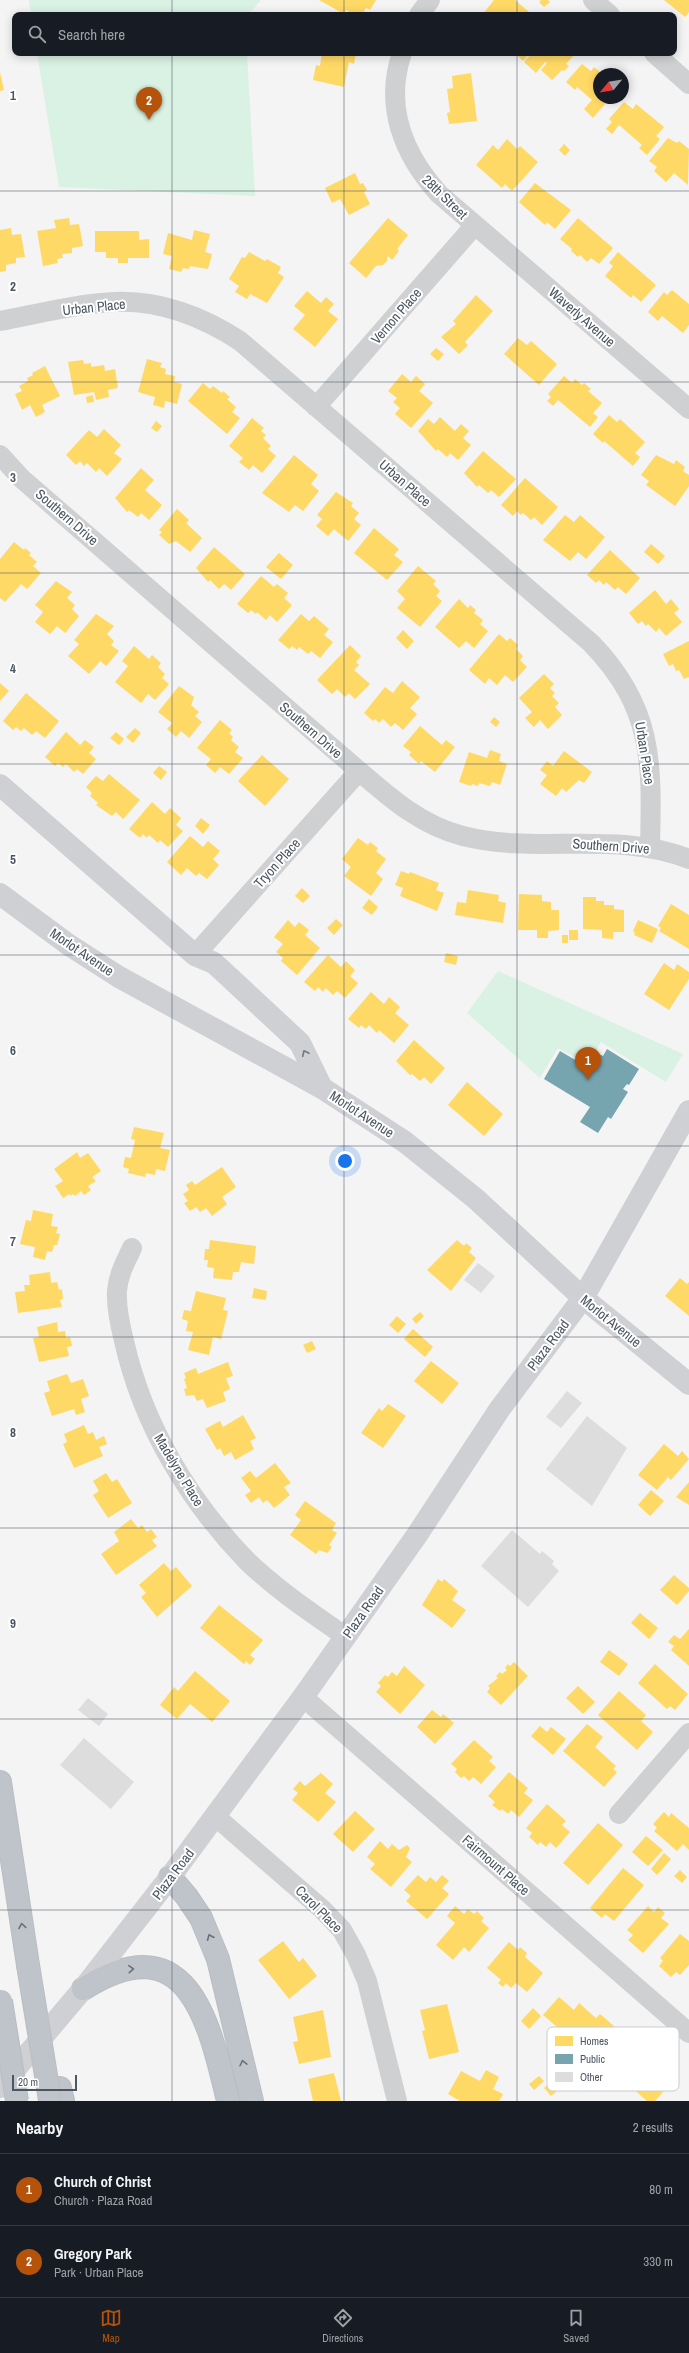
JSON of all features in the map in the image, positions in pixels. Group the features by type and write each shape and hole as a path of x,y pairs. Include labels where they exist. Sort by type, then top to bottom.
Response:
{"highway":[{"path":"0,1782 28,1965 56,2098"},
{"path":"170,1877 187,1897 200,1918 218,1959 252,2101"},
{"path":"83,1989 118,1970 159,1970 175,1977 190,1991 207,2026 219,2063 228,2101"},
{"path":"0,1999 18,2101"}],"street":[{"path":"421,12 430,0"},
{"path":"593,0 607,12"},
{"name":"28th Street","path":"401,56 396,85 396,109 400,132 408,152 422,174 439,194 475,225"},
{"path":"658,56 689,82"},
{"name":"Vernon Place","path":"316,407 475,225"},
{"name":"Waverly Avenue","path":"475,225 689,409"},
{"name":"Urban Place","path":"0,321 114,302 144,304 171,309 218,327 240,341 591,643 610,663 627,688 639,714 646,742 651,794 650,848"},
{"name":"Southern Drive","path":"0,454 21,478 408,812 434,826 462,836 492,842 619,844 650,848 689,859"},
{"name":"Tryon Place","path":"195,955 359,771"},
{"path":"0,785 195,955 214,963 300,1043 322,1088"},
{"name":"Morlot Avenue","path":"0,894 69,945 119,977 322,1088 405,1142 444,1172 583,1298 689,1384"},
{"name":"Plaza Road","path":"0,2087 83,1989 170,1877 346,1637 458,1476 500,1410 583,1298 689,1111"},
{"name":"Madelyne Place","path":"132,1248 122,1268 117,1290 118,1313 138,1391 153,1428 172,1464 218,1530 248,1562 280,1590 346,1637"},
{"name":"Fairmount Place","path":"303,1697 689,2032"},
{"path":"619,1814 689,1733"},
{"name":"Carol Place","path":"215,1816 322,1909 342,1930 356,1955 367,1981 397,2101"}],"green space":[{"path":"29,0 261,0 251,12 31,12"},
{"path":"37,56 247,56 255,196 59,187"},
{"path":"498,971 683,1054 666,1082 601,1042 588,1064 558,1048 540,1078 467,1013"}],"building: Homes":[{"path":"319,0 376,0 370,10 366,8 364,12 349,12 346,10 345,12 340,12"},
{"path":"494,0 515,0 529,12 484,12"},
{"path":"541,0 548,0 550,2 544,7 539,2"},
{"path":"664,0 689,0 689,12 685,17"},
{"path":"322,56 355,56 354,64 349,62 344,87 313,80 316,65 320,66"},
{"path":"518,56 527,56 523,61"},
{"path":"529,56 573,56 566,64 569,66 564,71 562,70 552,80 541,70 547,63 545,62 536,73 524,62"},
{"path":"582,64 591,71 593,68 593,104 605,104 593,118 584,109 592,100 577,87 575,90 566,82"},
{"path":"0,72 4,90 0,91"},
{"path":"471,73 477,121 449,124 447,113 450,112 447,89 453,88 452,76"},
{"path":"622,104 627,104 633,109 636,104 664,127 656,136 660,139 647,155 639,148 642,145 619,125 612,134 606,129 612,122 609,119"},
{"path":"668,138 677,143 679,141 689,149 688,185 674,173 666,182 654,171 657,167 649,161"},
{"path":"507,139 517,149 520,146 538,162 512,191 505,184 502,188 476,165 493,145 498,150"},
{"path":"564,144 570,150 565,156 559,150"},
{"path":"355,173 360,184 363,183 367,190 364,192 370,204 349,215 340,199 332,203 325,188"},
{"path":"535,183 571,210 555,229 547,222 545,225 519,202"},
{"path":"69,218 70,225 79,224 83,246 72,248 72,253 62,254 63,258 57,259 58,263 43,266 37,231 56,228 54,220"},
{"path":"388,218 408,235 397,249 399,251 392,260 388,256 387,261 383,265 376,266 366,278 349,263"},
{"path":"578,218 613,248 599,264 591,258 587,262 580,255 578,257 571,251 572,249 560,239"},
{"path":"11,228 12,235 21,234 25,257 16,258 16,263 6,265 6,271 0,272 0,230"},
{"path":"194,230 210,234 205,252 212,254 208,269 190,266 189,269 183,268 181,272 169,269 172,256 163,254 168,233 192,240"},
{"path":"95,231 139,231 139,240 149,239 149,258 128,258 128,263 118,263 118,258 106,258 106,252 95,252"},
{"path":"249,252 265,261 267,259 281,267 278,273 284,277 267,303 250,294 247,299 235,292 239,286 229,279 242,257 245,258"},
{"path":"618,252 656,285 641,302 633,295 631,298 605,276 613,266 609,263"},
{"path":"672,290 689,304 689,325 683,333 662,316 658,321 648,312 664,292 667,295"},
{"path":"307,291 321,303 326,297 334,304 328,311 338,319 315,347 293,329 305,315 294,306"},
{"path":"476,295 493,311 465,342 468,345 459,354 441,337 456,324 453,321"},
{"path":"518,338 527,345 531,341 557,364 539,385 504,354"},
{"path":"436,348 444,354 438,361 430,354"},
{"path":"147,359 162,363 160,367 166,369 165,374 175,376 174,382 182,384 177,404 165,401 164,408 153,405 155,397 138,392"},
{"path":"83,360 84,364 91,363 91,367 104,365 105,371 115,369 118,388 108,390 109,397 96,400 94,392 74,395 68,362"},
{"path":"45,366 60,396 42,405 45,412 36,417 30,405 22,410 15,394 22,391 19,386 28,381 27,378 33,375 32,373"},
{"path":"402,374 411,382 416,376 425,384 419,391 433,403 411,428 395,414 400,408 393,402 397,398 388,391"},
{"path":"564,376 572,383 575,379 582,385 584,383 591,389 588,391 602,403 593,413 598,417 590,427 558,400 553,406 547,401 551,397 548,394"},
{"path":"203,383 210,389 213,386 222,393 223,391 230,397 227,399 236,407 232,412 240,418 227,434 188,401"},
{"path":"93,395 94,402 87,403 86,397"},
{"path":"609,415 617,422 620,419 645,442 635,453 640,457 633,466 604,441 603,443 593,434"},
{"path":"440,417 455,431 461,424 469,431 463,438 471,445 458,460 450,453 447,457 438,449 436,451 418,431 428,419 434,424"},
{"path":"252,418 264,428 261,431 266,435 263,438 271,446 268,449 276,456 262,473 253,465 249,470 239,462 243,458 229,446"},
{"path":"156,421 162,426 157,432 151,428"},
{"path":"104,429 121,445 114,453 122,459 107,476 99,468 96,472 87,463 84,466 80,461 76,465 66,455 89,430 97,437"},
{"path":"483,451 516,479 499,497 491,490 488,493 479,485 477,487 464,473"},
{"path":"294,455 318,475 311,484 319,491 303,511 295,505 289,512 262,493"},
{"path":"656,455 674,464 676,460 685,467 683,471 689,475 689,486 675,506 646,485 649,481 641,475"},
{"path":"141,468 154,480 145,490 162,505 149,520 141,513 138,517 129,510 127,512 115,498"},
{"path":"525,478 558,507 542,525 534,517 531,520 523,513 521,515 517,511 513,516 501,505"},
{"path":"336,492 353,503 351,506 359,513 354,519 361,525 348,541 334,529 328,536 316,526 322,519 317,515"},
{"path":"177,509 189,520 186,523 202,538 190,552 176,541 169,544 159,535 162,532 159,530"},
{"path":"565,515 574,522 580,515 605,537 586,559 578,552 570,561 543,540"},
{"path":"374,528 399,549 394,555 403,562 387,580 354,553"},
{"path":"14,542 24,550 25,548 31,553 29,555 37,562 33,566 41,573 27,589 21,584 5,602 0,598 0,559"},
{"path":"651,544 665,556 658,564 644,552"},
{"path":"214,547 245,574 231,590 224,584 219,589 210,580 208,582 196,568"},
{"path":"610,550 640,578 626,594 618,587 615,590 606,582 604,585 599,580 596,583 587,575"},
{"path":"279,553 293,565 281,579 266,567"},
{"path":"418,566 436,581 433,584 440,591 436,596 442,601 420,627 397,608 405,599 397,591"},
{"path":"261,576 274,587 277,584 288,593 284,598 292,605 277,622 270,615 266,620 257,612 256,614 251,610 248,613 237,604"},
{"path":"56,581 72,592 67,598 75,605 72,609 79,616 65,633 57,626 50,634 35,622 43,612 35,605"},
{"path":"655,590 666,604 671,599 679,609 674,613 682,622 666,636 659,628 656,632 648,624 646,626 642,621 638,624 629,613"},
{"path":"459,599 468,608 470,605 476,610 474,613 483,620 480,624 488,631 474,648 466,641 459,648 435,627"},
{"path":"96,614 114,626 107,634 114,641 111,645 119,651 106,666 100,661 89,674 68,656 79,644 74,640"},
{"path":"301,614 309,621 314,616 329,629 324,635 333,642 320,658 311,651 308,654 299,647 297,650 292,646 289,649 278,640"},
{"path":"403,630 414,641 407,649 396,638"},
{"path":"499,634 507,641 510,638 518,645 516,649 523,656 520,660 527,667 513,682 505,675 497,685 489,678 485,684 469,670"},
{"path":"689,641 689,677 684,679 679,670 676,671 673,664 669,666 663,654"},
{"path":"350,645 361,656 356,662 359,665 354,670 370,684 355,699 349,693 345,697 337,689 332,694 317,680"},
{"path":"134,646 149,659 152,655 161,663 158,667 165,674 162,678 169,684 155,700 148,694 141,703 115,682 128,666 122,661"},
{"path":"544,674 554,684 550,688 555,693 552,696 559,703 555,707 562,715 548,729 540,720 534,727 525,718 532,712 519,698"},
{"path":"402,681 420,697 410,708 417,714 403,730 395,723 391,727 383,719 379,723 375,719 373,721 364,713 385,687 393,693"},
{"path":"0,683 9,691 0,701"},
{"path":"179,686 194,697 191,705 199,712 195,716 202,722 189,738 181,731 176,737 167,729 172,723 158,712"},
{"path":"26,693 59,721 45,738 36,731 32,735 24,728 21,731 16,727 13,730 3,721"},
{"path":"494,717 500,722 496,727 490,722"},
{"path":"220,720 232,730 229,733 233,737 231,740 239,747 235,752 243,758 229,774 220,767 215,773 206,765 211,759 197,748"},
{"path":"420,726 442,745 446,740 455,747 435,772 421,761 419,764 409,755 411,752 403,746"},
{"path":"135,728 141,733 133,743 126,737"},
{"path":"66,732 80,745 85,740 94,747 89,753 96,759 83,774 77,769 74,772 66,764 63,767 58,763 55,766 45,757"},
{"path":"116,732 124,739 119,745 110,738"},
{"path":"490,750 501,754 499,761 507,764 500,785 492,782 490,786 479,783 478,786 472,784 471,786 459,782 469,752 487,758"},
{"path":"564,751 592,772 584,783 579,780 566,792 562,788 556,796 540,784 547,775 540,770 547,761 553,766"},
{"path":"262,755 289,779 265,806 238,781"},
{"path":"159,766 167,772 161,780 153,773"},
{"path":"109,774 140,800 123,819 116,812 112,816 96,805 98,803 90,796 92,793 86,787 96,776 103,781"},
{"path":"152,802 165,814 170,808 181,818 176,825 183,831 168,847 160,840 158,843 149,835 147,838 143,834 140,838 129,829"},
{"path":"201,818 210,825 203,834 195,826"},
{"path":"190,836 203,847 208,841 220,851 213,859 219,865 207,879 199,873 196,876 187,868 181,875 167,862"},
{"path":"358,838 368,845 370,842 378,848 376,851 386,859 376,873 383,879 371,896 344,876 351,867 342,859"},
{"path":"401,871 409,874 410,872 439,883 436,890 444,893 437,911 400,896 403,888 395,885"},
{"path":"302,888 310,896 303,903 295,896"},
{"path":"468,890 499,895 498,901 506,903 503,923 455,915 457,902 466,903"},
{"path":"519,894 542,895 542,901 551,902 551,910 559,910 559,930 548,931 548,938 537,938 537,930 518,930"},
{"path":"583,897 596,897 596,901 604,901 604,905 614,905 614,909 624,910 624,932 613,932 613,939 602,938 602,930 583,929"},
{"path":"369,899 378,907 372,915 362,908"},
{"path":"671,904 689,915 689,949 659,931 661,928 658,926"},
{"path":"336,919 343,925 334,935 327,928"},
{"path":"288,920 295,927 299,922 309,930 305,935 320,948 297,975 281,961 283,958 276,952 283,944 274,937"},
{"path":"638,920 658,929 652,943 634,935 635,933 633,931"},
{"path":"569,930 578,930 578,940 569,940"},
{"path":"562,935 568,935 568,943 562,943"},
{"path":"446,953 458,956 456,965 444,962"},
{"path":"328,955 341,967 346,961 355,970 350,976 358,983 345,998 337,991 333,995 326,988 323,992 318,987 315,991 304,982"},
{"path":"664,963 674,970 677,964 689,972 689,979 669,1010 644,994"},
{"path":"371,992 384,1004 389,997 400,1007 395,1013 409,1025 394,1043 379,1030 377,1033 369,1025 366,1029 361,1025 359,1028 348,1019"},
{"path":"414,1040 445,1068 431,1084 424,1077 420,1081 412,1074 410,1075 396,1061"},
{"path":"467,1082 503,1114 484,1136 448,1105"},
{"path":"134,1127 164,1133 160,1148 170,1150 165,1171 156,1169 155,1175 146,1173 145,1177 128,1173 129,1169 123,1167 125,1157 131,1158 135,1140 131,1139"},
{"path":"77,1152 80,1158 88,1153 101,1171 92,1177 96,1181 88,1186 91,1190 84,1195 81,1191 75,1196 73,1194 70,1196 69,1194 63,1198 55,1186 63,1181 54,1169"},
{"path":"222,1167 236,1187 222,1197 227,1204 212,1216 206,1208 200,1212 196,1207 190,1211 184,1203 188,1201 183,1194 189,1190 186,1185 192,1181 195,1185"},
{"path":"33,1210 53,1214 51,1226 58,1227 56,1233 60,1234 57,1245 54,1245 52,1252 47,1251 45,1260 33,1257 35,1247 20,1244 26,1220 31,1221"},
{"path":"210,1240 256,1246 254,1264 241,1262 239,1272 233,1272 232,1280 213,1278 214,1268 207,1267 208,1260 204,1260 205,1249 209,1249"},
{"path":"457,1240 464,1246 466,1243 472,1248 469,1252 476,1258 451,1291 427,1270"},
{"path":"50,1272 51,1283 57,1282 59,1290 62,1289 63,1299 60,1300 62,1307 18,1313 15,1292 25,1291 24,1285 30,1285 29,1275"},
{"path":"680,1278 687,1284 689,1282 689,1316 665,1296"},
{"path":"254,1288 267,1291 266,1300 252,1298"},
{"path":"196,1291 226,1298 223,1310 228,1311 221,1339 213,1337 209,1355 188,1350 193,1332 186,1331 188,1321 182,1319 184,1310 191,1311"},
{"path":"420,1312 424,1316 416,1324 412,1319"},
{"path":"397,1316 406,1324 398,1333 389,1325"},
{"path":"57,1322 58,1332 65,1331 66,1338 70,1337 72,1346 67,1347 69,1356 39,1362 33,1338 39,1337 37,1327"},
{"path":"413,1329 433,1347 425,1357 404,1339"},
{"path":"312,1341 316,1349 307,1353 303,1345"},
{"path":"431,1361 459,1383 442,1404 414,1381"},
{"path":"228,1362 233,1376 226,1378 230,1389 223,1392 226,1401 207,1408 203,1399 197,1401 194,1395 186,1396 184,1389 187,1388 184,1373 196,1368 198,1374"},
{"path":"67,1374 71,1383 83,1379 89,1396 81,1399 85,1412 76,1415 74,1409 52,1416 44,1393 50,1391 47,1381"},
{"path":"388,1404 406,1416 383,1448 361,1433 379,1408 382,1411"},
{"path":"243,1415 256,1438 250,1441 254,1449 235,1460 231,1452 224,1456 220,1448 217,1450 205,1429 220,1421 223,1427"},
{"path":"84,1425 88,1434 93,1432 96,1440 104,1436 107,1444 99,1447 103,1456 74,1468 63,1444 67,1442 64,1434"},
{"path":"664,1444 678,1456 682,1451 689,1459 671,1480 668,1477 657,1490 638,1475"},
{"path":"275,1463 291,1483 284,1487 290,1495 274,1508 267,1500 263,1503 259,1497 251,1503 245,1495 251,1491 241,1478 250,1471 256,1478"},
{"path":"106,1473 112,1482 117,1479 132,1503 108,1518 93,1495 99,1491 93,1481"},
{"path":"689,1482 689,1505 676,1497"},
{"path":"651,1490 664,1501 650,1516 638,1505"},
{"path":"305,1501 336,1523 332,1530 337,1533 329,1545 332,1547 327,1553 319,1550 316,1554 290,1535 301,1520 295,1515"},
{"path":"131,1519 138,1528 142,1525 147,1532 151,1529 157,1537 152,1540 157,1546 116,1575 101,1554 119,1541 114,1532"},
{"path":"164,1563 171,1571 176,1567 192,1586 157,1617 141,1597 146,1593 139,1585"},
{"path":"674,1575 689,1588 689,1591 677,1605 660,1590"},
{"path":"438,1579 442,1582 444,1579 458,1591 452,1600 466,1610 452,1628 422,1605"},
{"path":"219,1605 263,1640 250,1655 255,1659 250,1665 246,1661 244,1664 200,1628"},
{"path":"640,1613 658,1628 649,1639 631,1623"},
{"path":"689,1629 689,1666 671,1650 674,1646 668,1642 674,1635 680,1639"},
{"path":"609,1650 628,1664 619,1676 600,1662"},
{"path":"514,1662 528,1676 501,1705 487,1692 490,1688 488,1686 498,1678 496,1676 500,1672 502,1674 507,1670 505,1668 508,1664 510,1666"},
{"path":"655,1664 688,1694 675,1710 670,1706 667,1709 638,1683"},
{"path":"404,1666 425,1685 400,1714 376,1692 381,1686 378,1683 385,1675 388,1677 392,1672 397,1676"},
{"path":"195,1671 230,1701 212,1722 190,1704 177,1719 160,1705 174,1687 178,1691"},
{"path":"578,1686 595,1702 583,1714 566,1698"},
{"path":"619,1691 646,1715 641,1721 653,1732 637,1750 598,1715"},
{"path":"432,1710 441,1717 443,1714 454,1723 435,1744 417,1727"},
{"path":"587,1724 603,1737 595,1747 616,1766 613,1769 617,1772 604,1787 563,1751"},
{"path":"540,1726 547,1732 551,1727 566,1739 553,1755 531,1736"},
{"path":"474,1740 493,1757 489,1761 496,1767 481,1784 473,1777 469,1781 464,1776 461,1778 455,1772 457,1769 451,1764"},
{"path":"509,1772 528,1788 524,1793 533,1800 519,1817 511,1810 508,1814 502,1809 500,1811 492,1805 495,1802 488,1796"},
{"path":"321,1773 333,1784 325,1793 336,1802 318,1822 292,1800 298,1793 293,1789 300,1781 305,1786"},
{"path":"547,1804 566,1821 562,1825 570,1832 556,1848 550,1842 546,1847 540,1842 538,1845 529,1837 532,1833 526,1828"},
{"path":"355,1811 375,1829 353,1852 333,1834"},
{"path":"664,1812 669,1817 671,1813 689,1828 689,1850 683,1844 677,1851 654,1831 657,1828 653,1824"},
{"path":"598,1823 623,1845 588,1885 563,1863"},
{"path":"646,1836 663,1850 648,1866 632,1852"},
{"path":"380,1841 388,1849 392,1844 399,1850 407,1845 410,1848 406,1857 412,1862 391,1887 370,1869 375,1864 367,1857"},
{"path":"664,1853 671,1859 657,1875 651,1869"},
{"path":"623,1868 644,1885 614,1921 605,1914 602,1918 590,1908"},
{"path":"680,1870 687,1877 682,1883 674,1876"},
{"path":"418,1875 426,1882 430,1877 436,1882 442,1875 449,1881 442,1888 449,1894 427,1919 406,1901 411,1896 404,1890"},
{"path":"455,1906 464,1914 468,1909 474,1914 477,1911 484,1918 481,1921 489,1928 469,1952 464,1947 453,1960 436,1945 455,1923 447,1916"},
{"path":"648,1906 654,1912 658,1907 665,1913 661,1918 669,1924 643,1953 628,1940 633,1935 627,1930"},
{"path":"680,1934 689,1941 689,1965 680,1975 676,1972 671,1977 659,1966 663,1961 660,1958"},
{"path":"283,1941 299,1962 303,1958 317,1976 289,1999 258,1960"},
{"path":"509,1942 518,1950 520,1947 527,1953 525,1957 543,1973 527,1992 516,1983 511,1988 506,1983 503,1987 498,1983 501,1980 487,1968"},
{"path":"559,1997 574,2010 579,2003 596,2018 600,2014 614,2026 557,2027 543,2015"},
{"path":"447,2004 459,2052 429,2059 422,2031 425,2030 420,2010"},
{"path":"533,2008 541,2016 529,2029 521,2021"},
{"path":"323,2010 331,2057 299,2064 293,2042 298,2041 293,2017"},
{"path":"486,2070 499,2077 493,2089 503,2094 499,2101 460,2101 448,2094 461,2071 480,2081"},
{"path":"334,2073 341,2101 313,2101 308,2079"},
{"path":"539,2076 544,2081 534,2090 529,2084"},
{"path":"547,2086 547,2091 557,2091 551,2096 544,2088"},
{"path":"636,2091 664,2091 655,2101 647,2101"}],"building: Public":[{"path":"607,1049 639,1069 629,1085 627,1084 623,1089 628,1092 611,1119 608,1117 598,1133 580,1122 590,1107 544,1079 560,1051 594,1071 597,1065 592,1061 597,1053 603,1056"}],"building: Other":[{"path":"478,1263 495,1276 481,1293 464,1280"},
{"path":"567,1391 582,1403 561,1428 546,1417"},
{"path":"587,1416 627,1448 592,1506 546,1469"},
{"path":"512,1530 540,1554 542,1551 554,1561 552,1564 559,1571 528,1607 481,1566"},
{"path":"88,1698 108,1714 99,1726 78,1710"},
{"path":"84,1738 134,1782 111,1809 60,1765"}],"place":[{"name":"Gregory Park","path":"149,120"},
{"name":"Church of Christ","path":"588,1080"}]}
